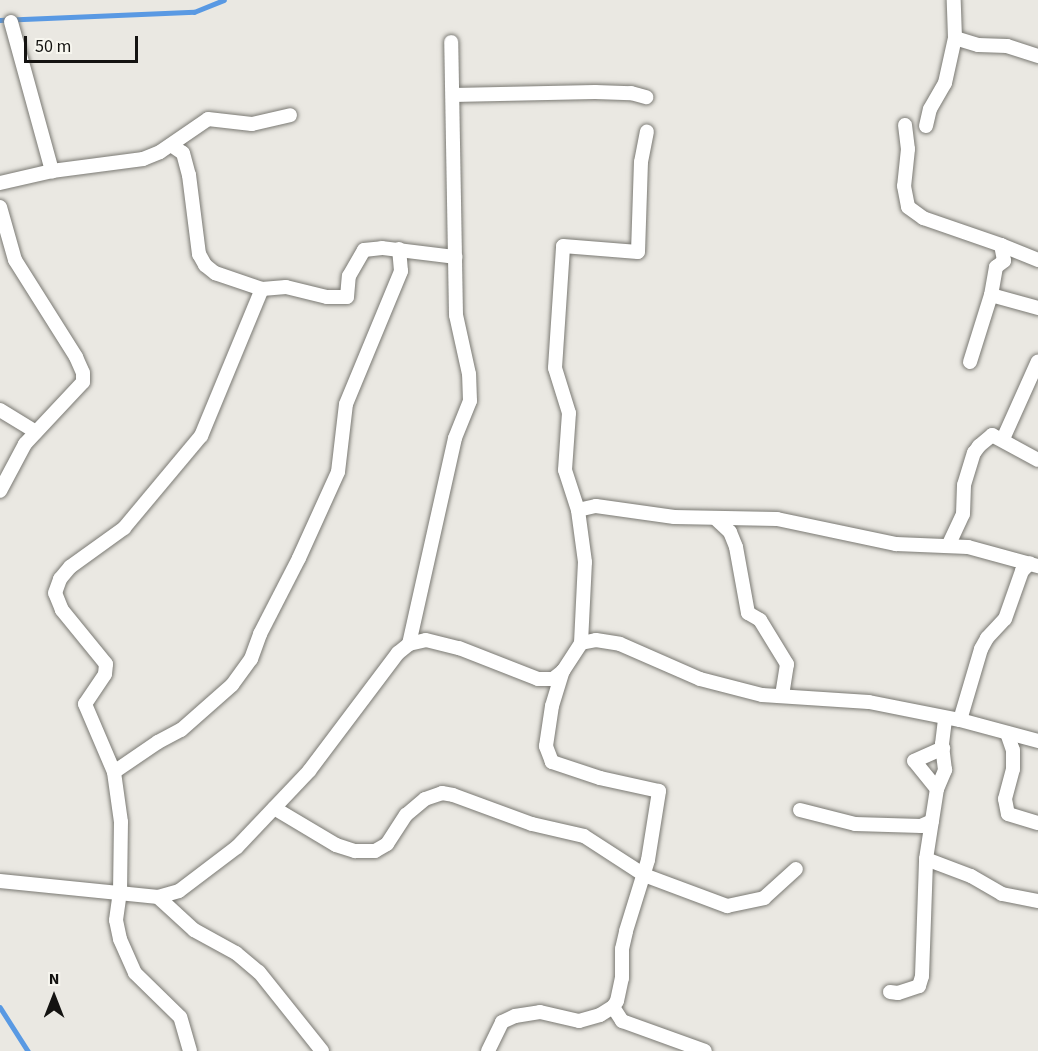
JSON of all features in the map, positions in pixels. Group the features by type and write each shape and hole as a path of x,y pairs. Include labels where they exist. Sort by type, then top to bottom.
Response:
{"street":[{"path":"926,126 930,109 945,83 956,38 954,0"},
{"path":"11,22 52,171"},
{"path":"956,38 978,45 1007,46 1038,56"},
{"path":"409,644 454,438 470,401 469,374 456,315 451,42"},
{"path":"453,95 595,92 631,93 646,97"},
{"path":"0,183 52,171 143,159 171,145 208,119 252,124 290,115"},
{"path":"905,125 908,149 904,186 908,207 923,218 1038,260"},
{"path":"488,1051 502,1022 515,1016 540,1012 579,1021 600,1015 613,1007 617,1001 622,978 624,940 644,875 659,791 600,778 552,762 546,746 552,706 563,671 581,643 585,562 578,510 565,470 569,413 555,368 563,246 638,252 640,162 647,132"},
{"path":"171,145 183,153 189,175 199,254 205,265 215,273 262,290 286,287 327,297 347,297 349,276 364,250 399,249 455,257"},
{"path":"0,207 15,260 76,357 83,373 83,382 25,444 0,491"},
{"path":"970,362 991,295 996,267 1004,261 1001,245"},
{"path":"114,772 158,742 181,730 232,685 251,659 260,634 299,558 338,472 346,404 401,270 399,249"},
{"path":"190,1051 180,1017 135,974 120,939 116,920 120,893 121,822 114,772 85,704 105,675 106,664 62,610 55,593 60,579 70,567 124,528 201,436 262,290"},
{"path":"991,295 1038,308"},
{"path":"1003,439 1038,362"},
{"path":"0,410 36,432"},
{"path":"949,544 963,514 964,485 974,453 992,435 1038,460"},
{"path":"578,510 596,506 674,517 777,519 896,544 949,544 968,547 1005,559 1034,565"},
{"path":"716,519 730,532 736,547 748,613 760,620 787,664 782,695"},
{"path":"890,992 898,993 919,986 922,976 926,859 937,789 945,770 943,748 952,719 987,638 1005,619 1022,572 1034,565"},
{"path":"0,881 158,897 179,891 229,854 309,771 398,653 409,644 426,640 459,648 538,679 553,679 563,671"},
{"path":"581,643 596,640 620,644 700,679 762,695 869,702 952,719 1038,741"},
{"path":"1007,734 1013,750 1013,769 1005,799 1008,814 1038,823"},
{"path":"937,789 914,761 943,748"},
{"path":"274,808 336,845 355,851 375,851 387,844 406,815 425,799 442,793 532,824 584,836 644,875 727,906 764,898 796,869"},
{"path":"800,810 855,824 921,826 932,820"},
{"path":"926,859 971,876 1002,894 1038,901"},
{"path":"158,897 195,930 236,953 259,972 322,1051"},
{"path":"613,1007 622,1021 705,1051"}],"waterway":[{"path":"0,20 194,12 224,0"},
{"path":"0,1007 28,1051"}]}
